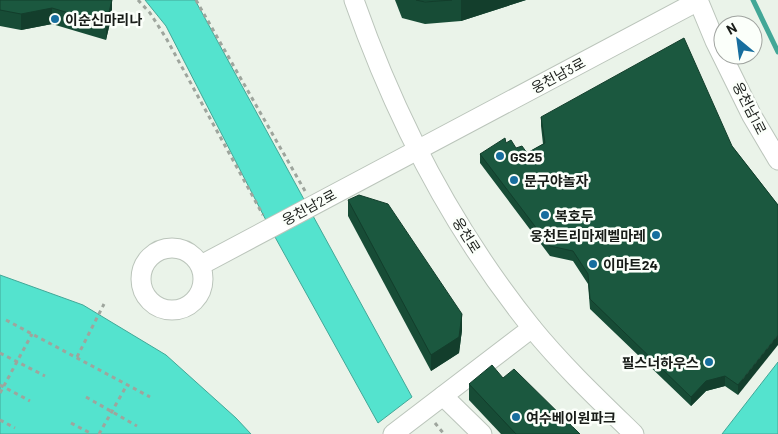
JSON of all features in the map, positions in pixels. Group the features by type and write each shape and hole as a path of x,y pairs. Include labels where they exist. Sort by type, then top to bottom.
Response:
{"street":[{"name":"웅천로","path":"354,0 369,43 418,149 441,193 479,255 532,328 634,434"},
{"name":"웅천남3로","path":"418,149 698,1"},
{"name":"웅천남1로","path":"698,1 752,116 778,160"},
{"name":"웅천남2로","path":"201,265 418,149"},
{"path":"392,434 532,328"},
{"path":"443,396 482,434"}],"path":[{"path":"138,0 150,13 166,38 241,177 266,230"},
{"path":"196,0 312,205"},
{"path":"77,358 104,304"},
{"path":"6,320 150,397"},
{"path":"0,393 2,386 32,334"},
{"path":"0,353 44,376"},
{"path":"99,434 127,384"},
{"path":"2,386 30,401"},
{"path":"86,398 138,426"},
{"path":"0,420 14,428"},
{"path":"71,423 92,434"}],"water":[{"path":"145,0 195,0 412,397 378,423 270,228 166,26"},
{"path":"0,275 83,305 166,355 236,418 251,434 0,434"},
{"path":"778,362 778,434 722,434"}],"building":[{"path":"0,0 112,0 106,24 52,8 21,14 0,10"},
{"path":"416,0 452,0 425,2"},
{"name":"웅천트리마제벨마레","path":"684,38 732,146 778,205 778,335 738,385 725,376 706,381 691,397 590,299 588,274 573,251 550,246 480,154 505,138 506,143 511,140 516,148 522,146 527,153 545,143 541,117"},
{"path":"359,195 388,204 462,314 459,337 431,355 348,200"},
{"path":"492,365 503,378 514,369 580,434 516,434 469,384"}],"waterway":[{"path":"753,0 778,52"}],"place":[{"name":"이순신마리나","path":"55,19"},
{"name":"GS25","path":"500,156"},
{"name":"문구야놀자","path":"514,180"},
{"name":"복호두","path":"545,215"},
{"name":"웅천트리마제벨마레","path":"656,235"},
{"name":"이마트24","path":"593,264"},
{"name":"필스너하우스","path":"709,362"},
{"name":"여수베이원파크","path":"516,417"}]}
